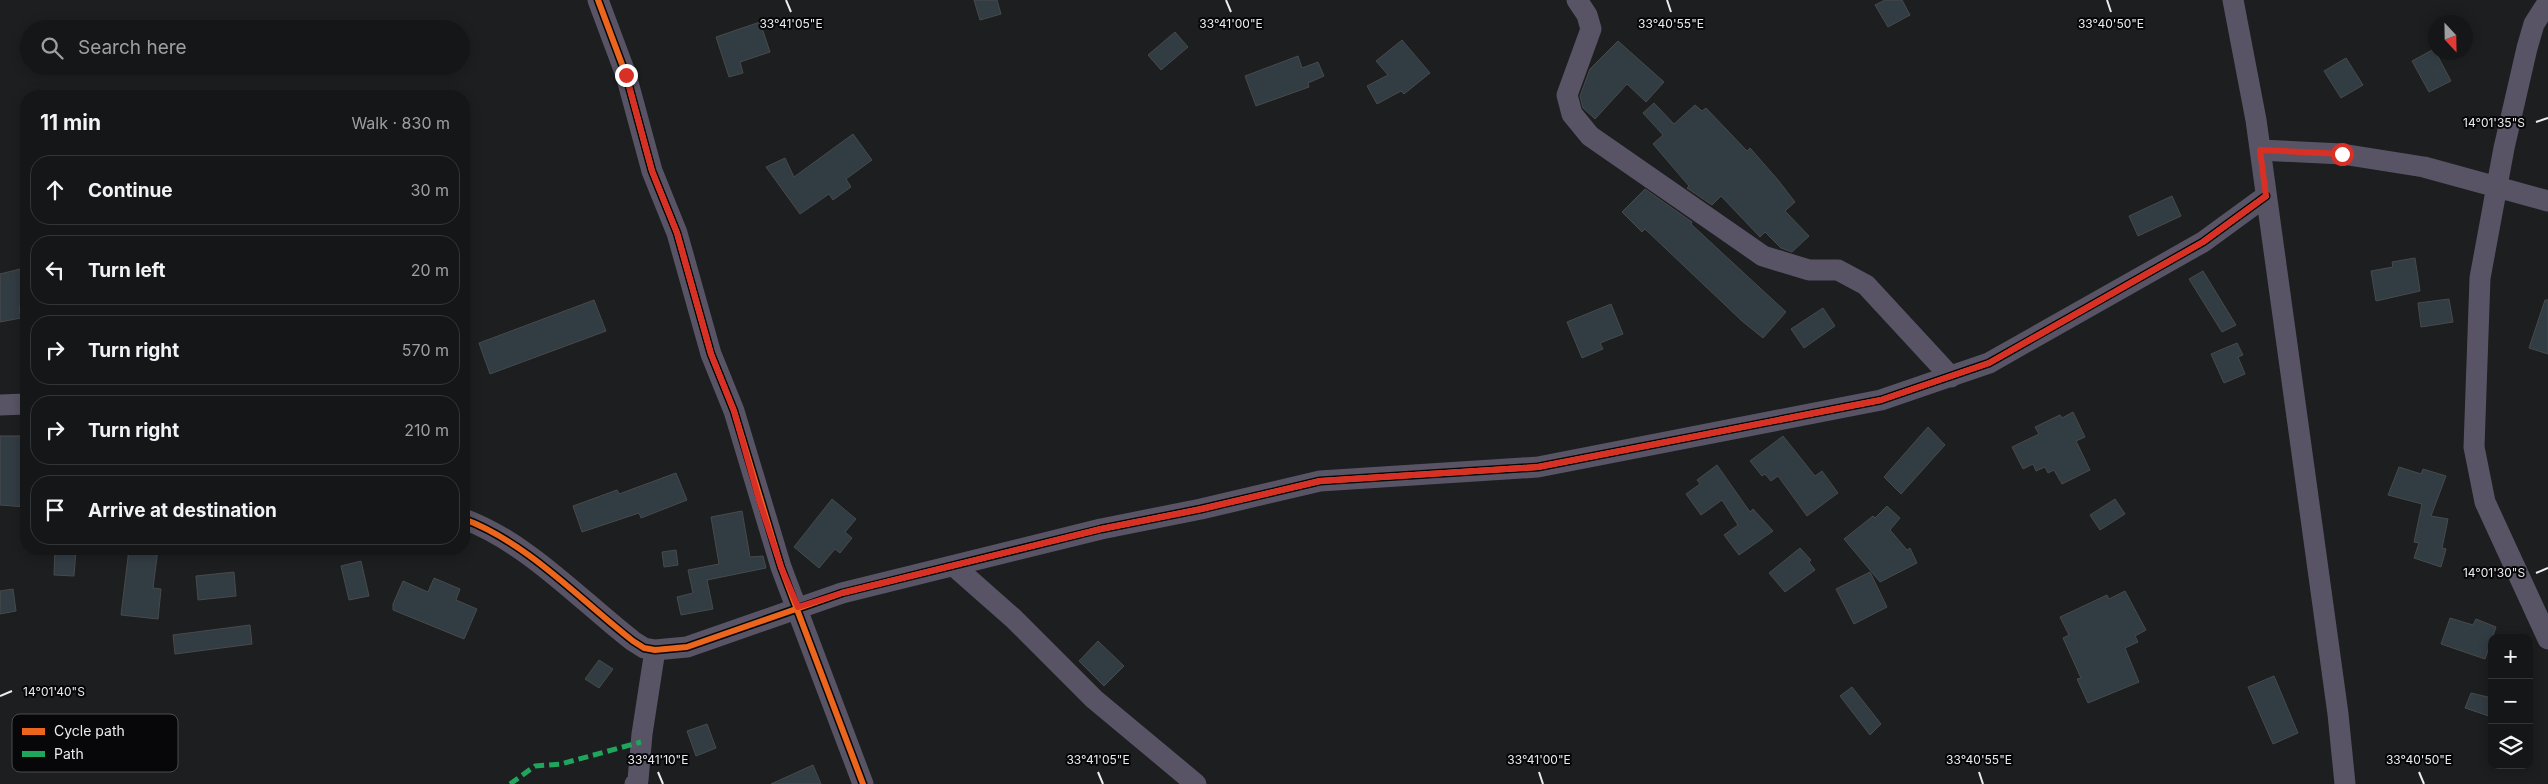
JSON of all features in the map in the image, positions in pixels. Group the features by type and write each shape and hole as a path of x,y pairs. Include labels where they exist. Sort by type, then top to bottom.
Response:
{"street":[{"path":"598,0 626,75 652,171 677,233 711,354 734,411 759,500 781,567 798,607 863,784"},
{"path":"1576,0 1587,15 1591,29 1567,95 1572,114 1590,136 1763,256 1809,270 1838,270 1866,285 1951,377"},
{"path":"2234,0 2260,150 2338,714 2345,784"},
{"path":"2548,2 2534,24 2529,40 2497,187 2480,278 2474,447 2485,502 2548,639"},
{"path":"2260,150 2342,154 2424,167 2548,202"},
{"path":"470,521 488,528 522,550 644,648 656,650 687,647 842,593 1101,529 1202,509 1320,481 1538,467 1881,400 1989,363 2203,242 2266,196"},
{"path":"0,405 20,404"},
{"path":"954,566 1013,618 1094,699 1196,784"},
{"path":"635,784 638,780 642,734 656,650"}],"building":[{"path":"974,0 997,0 1001,14 980,20"},
{"path":"1885,0 1902,0 1910,15 1888,27 1875,5"},
{"path":"760,22 770,52 740,62 743,73 729,77 716,37"},
{"path":"1175,32 1188,47 1161,70 1148,55"},
{"path":"1402,40 1430,73 1404,94 1401,91 1377,104 1367,86 1388,75 1376,61"},
{"path":"1618,41 1664,82 1646,102 1627,84 1595,119 1583,108 1580,96 1590,69"},
{"path":"2428,52 2428,60 2440,60 2451,81 2429,92 2412,61"},
{"path":"1298,56 1302,68 1318,62 1324,76 1308,83 1309,87 1256,106 1245,76"},
{"path":"2346,58 2363,85 2341,98 2324,71"},
{"path":"1654,103 1674,124 1695,105 1702,111 1706,108 1747,151 1750,148 1778,180 1795,202 1785,211 1809,236 1792,252 1781,248 1765,232 1760,237 1721,196 1712,205 1687,188 1689,186 1653,144 1663,135 1643,113"},
{"path":"853,134 872,160 846,179 851,187 833,200 829,194 800,214 766,167 785,158 794,177"},
{"path":"1645,189 1692,222 1691,224 1786,312 1763,338 1742,321 1645,229 1642,232 1622,212"},
{"path":"2172,196 2181,216 2138,236 2129,216"},
{"path":"2415,258 2420,291 2376,301 2371,271 2393,267 2392,262"},
{"path":"20,269 20,318 0,322 0,274"},
{"path":"2203,271 2236,325 2222,332 2189,279"},
{"path":"2449,299 2453,322 2421,327 2418,303"},
{"path":"594,300 606,331 490,374 479,343"},
{"path":"2545,300 2548,300 2548,354 2529,348"},
{"path":"1611,304 1623,334 1600,343 1603,349 1582,358 1567,322"},
{"path":"1823,308 1835,326 1804,348 1791,329"},
{"path":"2237,343 2243,355 2238,357 2245,374 2224,383 2211,354"},
{"path":"2073,412 2085,437 2076,441 2090,470 2062,484 2054,470 2048,473 2045,467 2036,471 2033,464 2023,469 2012,447 2039,434 2035,427 2060,415 2062,418"},
{"path":"1928,427 1945,445 1901,494 1884,477"},
{"path":"0,436 20,436 20,507 0,505"},
{"path":"1783,436 1815,476 1822,471 1838,493 1807,516 1778,476 1771,481 1765,474 1762,476 1750,461"},
{"path":"1717,465 1750,512 1753,509 1773,531 1739,555 1724,535 1738,525 1722,500 1701,515 1686,494 1700,484 1697,480"},
{"path":"2399,467 2421,474 2423,469 2446,476 2431,516 2448,519 2442,548 2446,549 2441,567 2414,558 2419,543 2414,542 2422,504 2388,495"},
{"path":"676,473 687,500 641,518 639,513 582,532 573,506 617,490 619,494"},
{"path":"832,499 856,519 845,532 852,538 840,553 835,549 819,568 794,547"},
{"path":"2115,499 2125,514 2100,530 2090,515"},
{"path":"1887,506 1900,518 1890,530 1907,550 1910,548 1917,563 1880,582 1844,539 1873,516 1875,518"},
{"path":"742,511 750,557 763,556 766,568 707,580 713,609 681,615 677,597 693,593 688,570 719,564 711,517"},
{"path":"1800,548 1811,560 1809,562 1815,570 1785,592 1769,573"},
{"path":"676,550 678,565 664,567 662,552"},
{"path":"55,555 76,555 74,576 54,575"},
{"path":"128,555 157,555 153,588 161,589 158,619 121,615"},
{"path":"361,561 369,596 349,600 341,566"},
{"path":"234,572 236,596 198,600 196,576"},
{"path":"1870,572 1887,607 1854,624 1836,589"},
{"path":"434,578 460,589 456,600 477,609 464,639 393,610 393,604 403,581 428,592"},
{"path":"13,589 16,611 0,614 0,591"},
{"path":"2125,591 2146,630 2135,636 2138,642 2125,648 2139,682 2088,703 2077,679 2081,678 2063,638 2069,635 2060,617 2107,595 2109,599"},
{"path":"2450,618 2473,625 2476,619 2496,627 2494,634 2488,634 2488,650 2485,659 2441,644"},
{"path":"250,625 252,644 175,654 173,635"},
{"path":"1098,641 1124,666 1104,686 1079,661"},
{"path":"599,660 613,669 599,688 585,679"},
{"path":"2274,676 2298,733 2273,744 2248,687"},
{"path":"1852,687 1881,724 1870,735 1840,696"},
{"path":"2471,693 2488,697 2488,716 2465,708"},
{"path":"707,724 716,748 696,756 687,731"},
{"path":"813,765 821,784 771,784"}],"marked path":[{"path":"510,784 535,766 561,764 641,742"}],"cycle path":[{"path":"598,0 626,75 652,171 677,233 711,354 734,411 781,567 863,784"},
{"path":"470,522 510,542 531,557 613,625 644,648 655,650 687,647 842,593 1101,529 1201,509 1320,481 1538,467 1881,400 1989,363 2203,242 2266,196"}],"route":[{"path":"626,75 652,171 677,233 711,354 734,411 759,500 781,567 798,607 842,593 1101,529 1202,509 1320,481 1538,467 1881,400 1989,363 2203,242 2266,196 2260,150 2342,154"}]}
